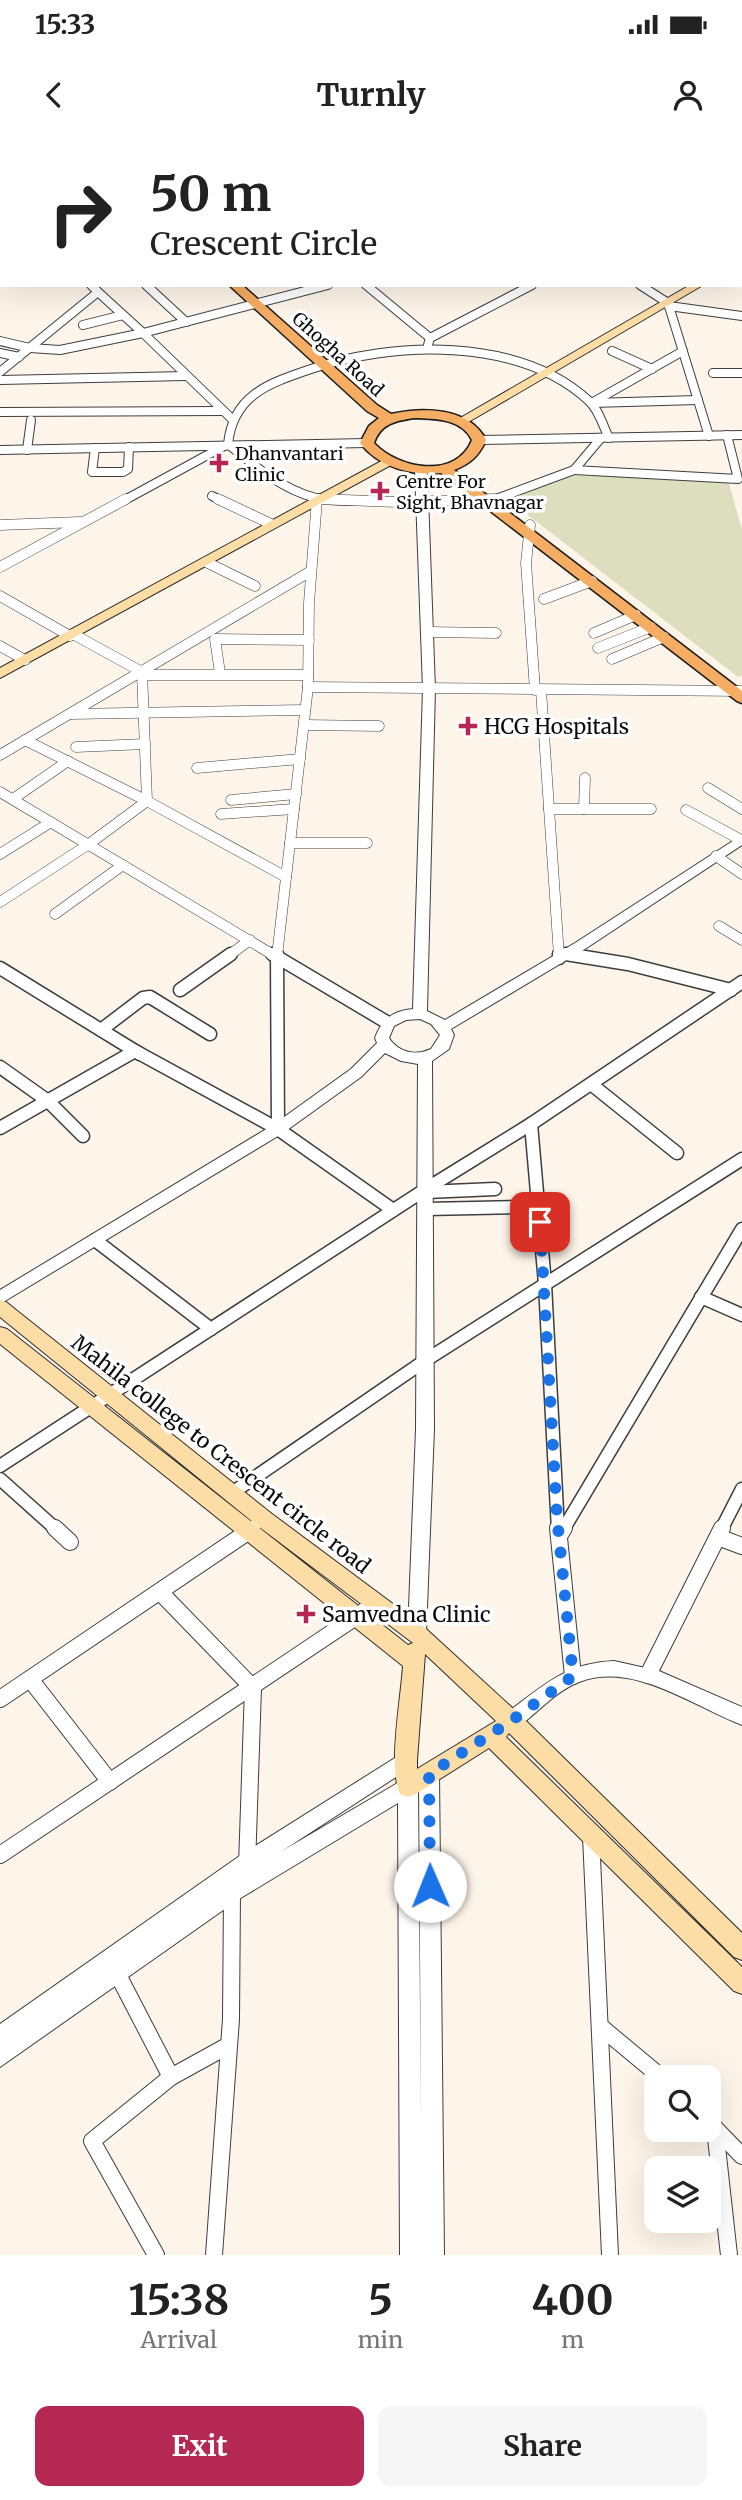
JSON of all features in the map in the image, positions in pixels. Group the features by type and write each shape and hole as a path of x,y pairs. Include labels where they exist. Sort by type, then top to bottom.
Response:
{"main road":[{"name":"Ghogha Road","path":"237,287 372,408 388,418"},
{"path":"666,302 683,287"},
{"path":"456,420 694,287"},
{"path":"415,414 456,420 476,432 479,440 471,455 449,467 421,469 387,462 373,453 367,443 370,432 388,418 415,414"},
{"path":"0,674 387,462"},
{"path":"449,467 740,691"},
{"path":"529,528 651,627 740,691"},
{"name":"Mahila college to Crescent circle road","path":"0,1307 101,1401 257,1525 417,1633 511,1721 742,1949"},
{"name":"Mahila college to Crescent circle road","path":"0,1334 232,1493 257,1525 356,1618 413,1661"},
{"path":"417,1633 407,1760 408,1787 511,1721"},
{"path":"490,1735 742,1983"}],"street":[{"path":"93,287 232,419"},
{"path":"148,287 186,322"},
{"path":"0,341 30,348 60,350 143,333 320,287"},
{"path":"368,287 430,338"},
{"path":"426,349 430,338 528,287"},
{"path":"643,287 666,302 742,317"},
{"path":"1,370 98,292"},
{"path":"666,302 709,436"},
{"path":"83,325 123,315"},
{"path":"228,444 232,419 250,397 287,377 323,365 398,349 426,349 506,360 540,372 591,402 698,400"},
{"path":"612,351 652,369"},
{"path":"591,402 683,351"},
{"path":"0,353 19,357"},
{"path":"713,373 742,373"},
{"path":"0,380 186,376"},
{"path":"591,402 605,438"},
{"path":"0,412 223,411"},
{"path":"27,450 31,420"},
{"path":"228,444 283,484 317,499 346,502 421,502 490,499 574,470 738,479 727,435"},
{"path":"479,440 742,435"},
{"path":"574,470 605,438"},
{"path":"0,450 367,443"},
{"path":"0,567 228,444"},
{"path":"95,448 92,472 123,472 128,469 129,447"},
{"path":"421,469 429,689 422,969 426,1016"},
{"path":"212,496 271,524"},
{"path":"278,1129 277,956 306,710 317,499"},
{"path":"0,525 85,522"},
{"path":"529,528 526,563 562,956"},
{"path":"206,562 255,586"},
{"path":"2,751 142,673 312,571"},
{"path":"544,600 592,581"},
{"path":"0,596 142,673 308,675"},
{"path":"594,633 636,615"},
{"path":"598,648 651,627"},
{"path":"427,632 496,633"},
{"path":"612,659 664,637"},
{"path":"220,673 215,639 309,640"},
{"path":"0,646 25,660"},
{"path":"142,673 148,801"},
{"path":"308,687 740,691"},
{"path":"71,714 306,710"},
{"path":"304,725 379,726"},
{"path":"26,740 148,801 286,877"},
{"path":"76,747 145,744"},
{"path":"197,768 300,760"},
{"path":"4,795 68,761"},
{"path":"584,809 585,778"},
{"path":"708,788 742,809"},
{"path":"231,800 296,794"},
{"path":"4,795 387,1023"},
{"path":"0,902 89,844 148,801"},
{"path":"220,814 294,809"},
{"path":"549,809 651,809"},
{"path":"444,1027 562,956 741,839 686,810"},
{"path":"0,854 51,822"},
{"path":"290,843 367,843"},
{"path":"716,856 742,874"},
{"path":"55,914 123,865"},
{"path":"719,926 742,940"},
{"path":"180,990 250,940"},
{"path":"562,956 601,958 731,990"},
{"path":"0,968 146,1057"},
{"path":"403,1015 422,969"},
{"path":"0,1466 393,1210 426,1197 742,982"},
{"path":"101,1030 143,998 150,997 210,1034"},
{"path":"0,1298 278,1129 356,1073 384,1045 383,1030 387,1023 403,1015 426,1016 480,1005"},
{"path":"426,1016 444,1027"},
{"path":"356,1073 403,1057 425,1058 434,1054 446,1042 444,1027"},
{"path":"384,1045 403,1057 424,1102"},
{"path":"0,1128 135,1051 278,1129 393,1210"},
{"path":"417,1633 426,1360 425,1058"},
{"path":"0,1067 48,1101 83,1136"},
{"path":"591,1084 677,1153"},
{"path":"531,1124 545,1284 559,1536 573,1676"},
{"path":"232,1493 426,1360 742,1158"},
{"path":"426,1197 495,1189"},
{"path":"426,1197 517,1207"},
{"path":"559,1536 742,1229"},
{"path":"95,1240 212,1329"},
{"path":"701,1297 742,1315"},
{"path":"0,1479 70,1542"},
{"path":"648,1675 742,1489"},
{"path":"0,1699 257,1525"},
{"path":"718,1537 742,1546"},
{"path":"160,1592 253,1688 248,1862 239,1888 214,2255"},
{"path":"0,1855 375,1604"},
{"path":"511,1721 573,1676 604,1669 636,1671 648,1675 742,1716"},
{"path":"30,1679 110,1782"},
{"path":"0,2037 248,1862 407,1760"},
{"path":"429,1774 433,2255"},
{"path":"0,2056 239,1888 408,1787"},
{"path":"408,1787 411,2255"},
{"path":"591,1834 610,2255"},
{"path":"118,1975 171,2077"},
{"path":"601,2027 647,2065"},
{"path":"156,2255 93,2141 171,2077 229,2045"},
{"path":"721,2135 742,2156"},
{"path":"714,2142 729,2255"}],"green space":[{"path":"572,475 728,480 742,530 742,675 738,677 507,499"}],"place":[{"name":"Dhanvantari Clinic","path":"219,463"},
{"name":"Centre For Sight, Bhavnagar","path":"380,491"},
{"name":"HCG Hospitals","path":"468,726"},
{"name":"Samvedna Clinic","path":"306,1614"}],"route":[{"path":"430,1886 429,1774 511,1721 573,1676 557,1517 540,1222"}]}
